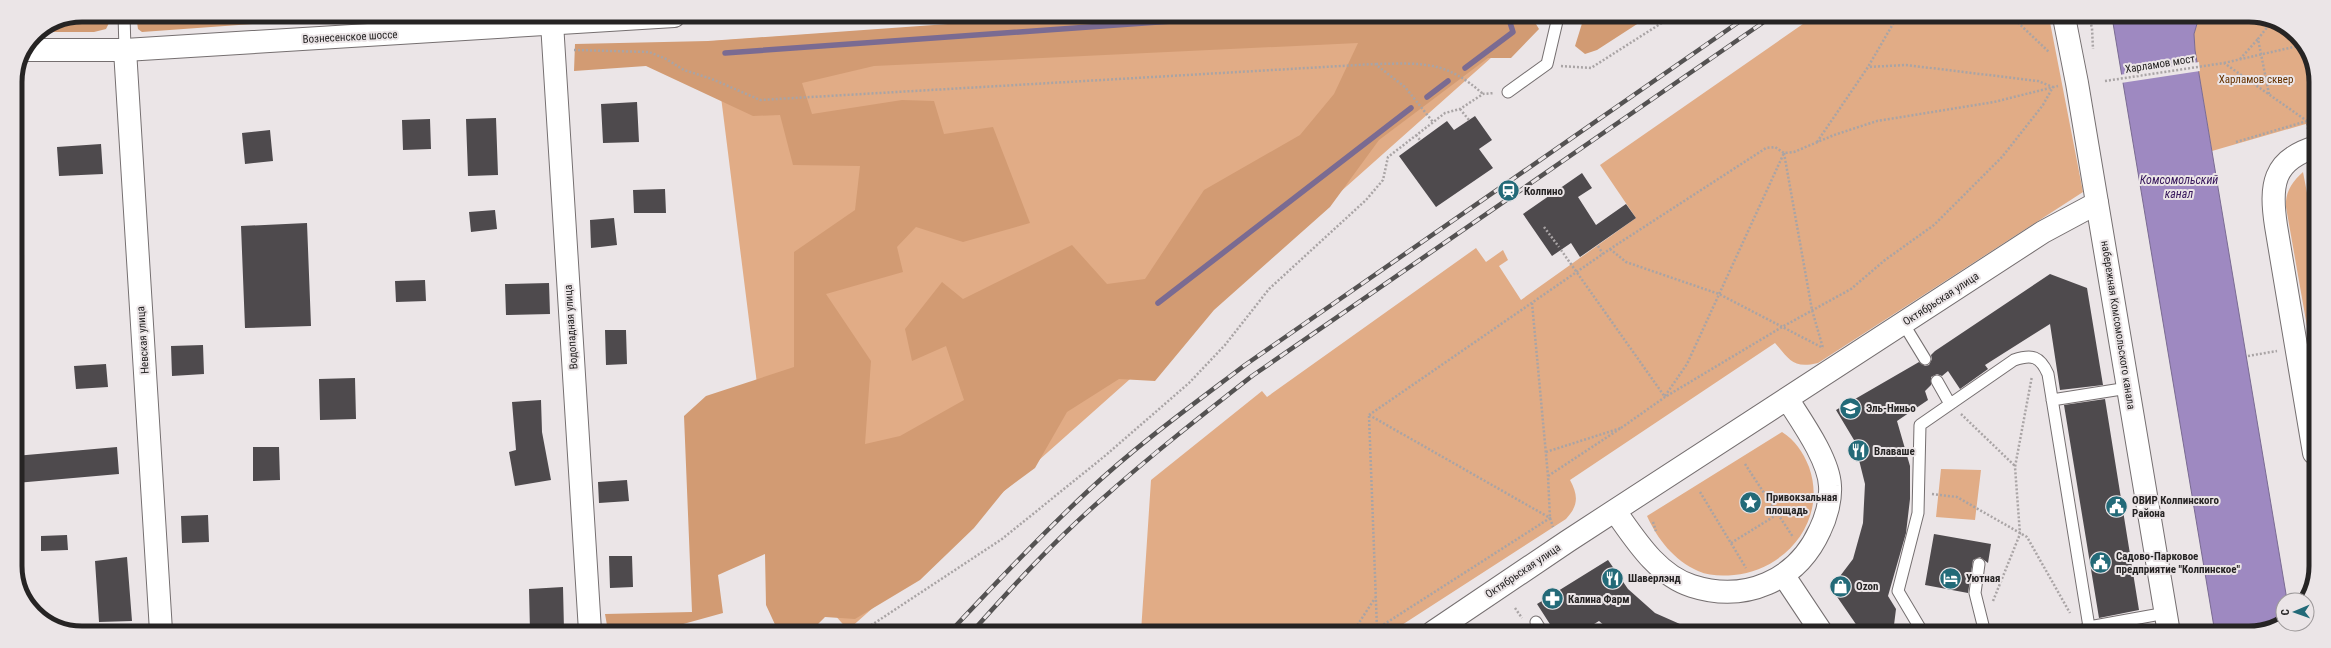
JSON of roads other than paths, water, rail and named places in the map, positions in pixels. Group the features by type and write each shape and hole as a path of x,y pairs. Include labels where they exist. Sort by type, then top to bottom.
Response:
{"street":[{"name":"Вознесенское шоссе","path":"32,50 125,50 569,22"},
{"name":"набережная Комсомольского канала","path":"2065,22 2168,623"},
{"name":"Водопадная улица","path":"552,23 590,626"},
{"name":"Невская улица","path":"125,50 161,626"},
{"path":"2309,142 2285,163 2279,171 2274,185 2274,212 2309,414"},
{"name":"Октябрьская улица","path":"1788,400 2043,232 2097,203"},
{"path":"1788,400 1821,456 1830,486 1826,519 1812,548 1784,576 1759,588 1725,592 1691,586 1668,574 1648,555 1614,511 1788,400"},
{"name":"Октябрьская улица","path":"1442,626 1614,511"},
{"path":"1784,576 1817,626"}],"lane":[{"path":"124,22 125,50"},
{"path":"1508,92 1547,64 1557,22"},
{"path":"1903,323 1925,359"},
{"path":"1919,626 1898,591 1912,541 1920,493 1920,425 2014,360 2024,357 2036,358 2043,362 2048,374 2083,626"},
{"path":"1937,381 1950,404"},
{"path":"2052,400 2128,388"},
{"path":"1979,564 1975,593 1983,626"},
{"path":"1536,622 1538,626"},
{"path":"2136,626 2168,623"}],"water":[{"name":"Комсомольский канал","path":"2113,22 2198,22 2194,34 2195,50 2286,592 2275,592 2275,620 2268,623 2249,626 2214,626"}],"waterway":[{"path":"725,53 1158,22"},
{"path":"1465,68 1513,32 1510,22"},
{"path":"1427,97 1448,81"},
{"path":"1158,303 1411,108"}],"railway":[{"path":"956,626 1035,543 1088,491 1145,442 1185,411 1245,365 1739,22"},
{"path":"977,626 1035,564 1120,483 1252,376 1764,22"}],"place":[{"name":"Колпино","path":"1508,191"},
{"name":"Эль-Ниньо","path":"1850,408"},
{"name":"Влаваше","path":"1859,451"},
{"name":"Привокзальная площадь","path":"1751,503"},
{"name":"ОВИР Колпинского Района","path":"2116,506"},
{"name":"Садово-Парковое предприятие \"Колпинское\"","path":"2100,562"},
{"name":"Шаверлэнд","path":"1613,578"},
{"name":"Уютная","path":"1950,578"},
{"name":"Ozon","path":"1840,586"},
{"name":"Калина Фарм","path":"1553,599"}],"park label":[{"name":"Харламов сквер","path":"2256,79"}]}
